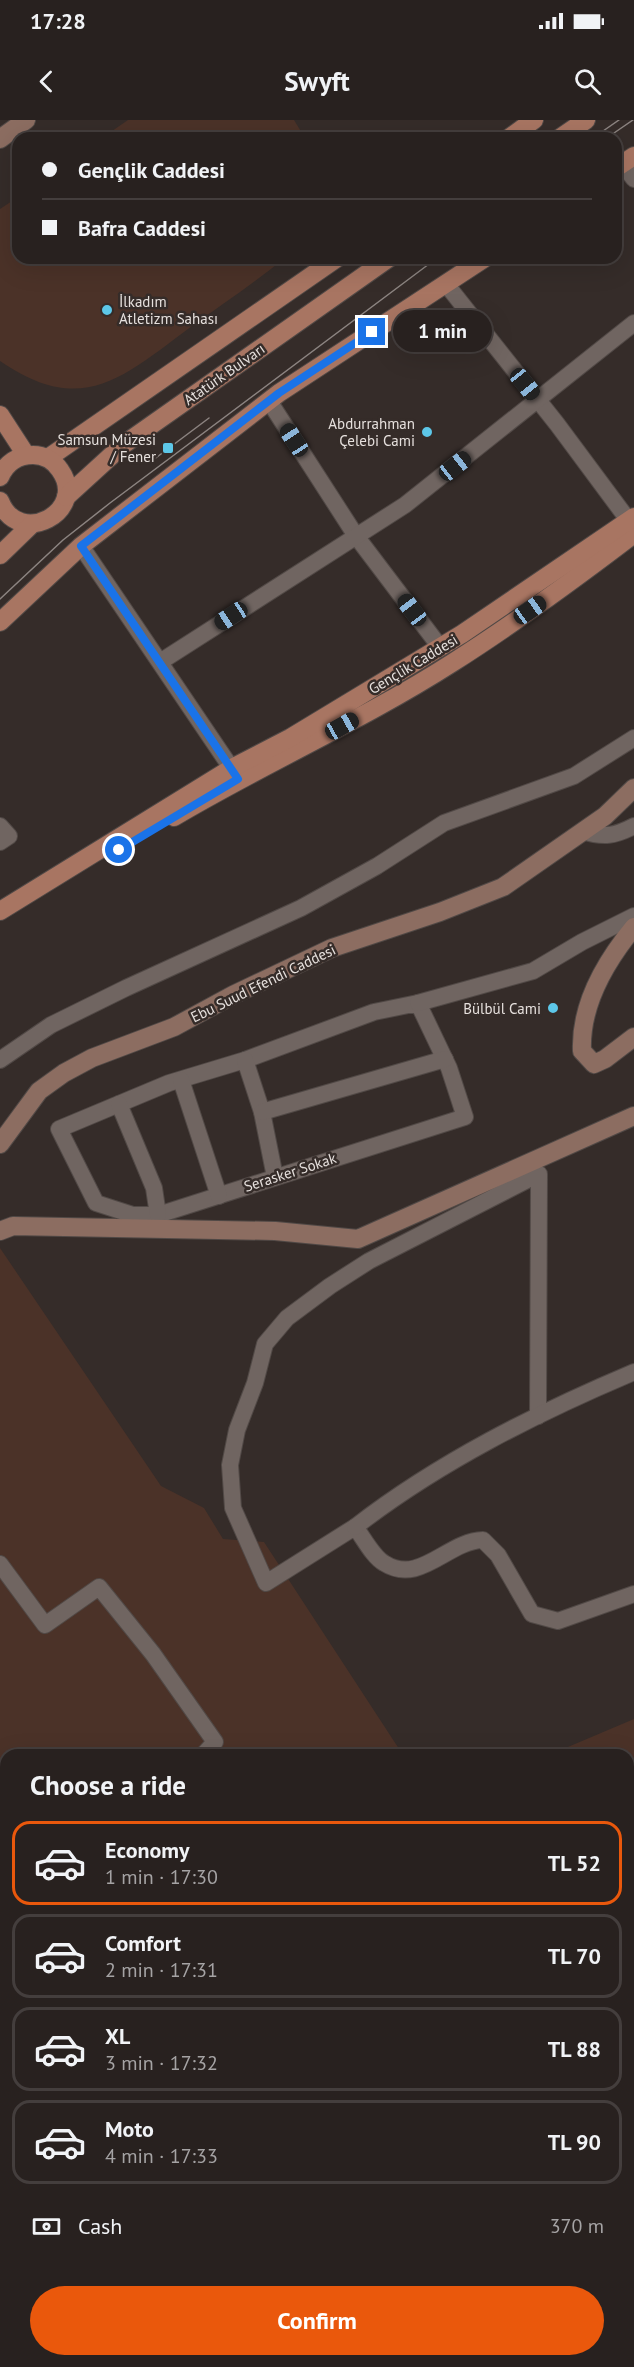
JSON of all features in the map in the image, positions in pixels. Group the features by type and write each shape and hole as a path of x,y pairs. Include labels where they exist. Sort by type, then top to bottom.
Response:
{"main road":[{"path":"517,132 534,120"},
{"path":"569,132 586,120"},
{"name":"Atatürk Bulvarı","path":"48,458 328,264"},
{"name":"Atatürk Bulvarı","path":"0,555 32,524 54,517 66,497 123,446 381,264"},
{"path":"0,622 81,546 269,401 476,264"},
{"path":"0,415 26,455"},
{"path":"2,465 26,455 48,458 64,475 66,497"},
{"path":"0,501 10,516 32,524"},
{"name":"Gençlik Caddesi","path":"0,921 290,738 440,647 632,524"},
{"name":"Gençlik Caddesi","path":"0,911 235,773 342,726 451,664 570,582 632,524"}],"street":[{"path":"0,139 26,120"},
{"path":"624,163 634,179"},
{"path":"446,284 632,524"},
{"path":"160,662 405,505 634,323"},
{"path":"269,401 356,536 440,647"},
{"path":"81,546 235,773"},
{"path":"0,1060 51,1025 301,908 377,866 444,823 574,776 634,738"},
{"name":"Ebu Suud Efendi Caddesi","path":"0,1144 39,1091 73,1068 174,1027 260,981 332,948 440,912 503,887 605,816 634,788"},
{"path":"0,826 9,836 0,842"},
{"path":"583,831 600,837 616,835 634,826"},
{"path":"158,1215 154,1188 119,1104 374,1012 417,1003 533,971 582,942 634,916"},
{"path":"634,927 614,951 595,987 581,1037 585,1056 594,1064 605,1059 634,1037"},
{"path":"262,1112 445,1059 417,1003"},
{"name":"Serasker Sokak","path":"119,1104 59,1129 96,1203 114,1211 133,1215 158,1215 465,1117 445,1059"},
{"path":"245,1060 262,1112 274,1177"},
{"path":"181,1080 219,1196"},
{"path":"0,1231 13,1226 137,1228 275,1232 358,1239 634,1116"},
{"path":"538,1416 539,1174 369,1261 287,1318 265,1344 255,1383 237,1430 230,1465 233,1508 266,1583 356,1527 392,1498 538,1416 634,1372"},
{"path":"356,1527 383,1563 402,1570 414,1570 472,1540 483,1540 498,1555 532,1614 547,1619 558,1621 634,1594"},
{"path":"0,1564 45,1625 99,1587 153,1654 215,1742 208,1749"}],"shaded area":[{"path":"128,120 294,120 301,132 111,132"},
{"name":"İlkadım Atletizm Sahası","path":"12,201 12,264 277,264 123,375 101,384 79,388 55,387 29,378 0,361 0,209"},
{"path":"0,1248 161,1486 204,1508 223,1539 264,1542 399,1749 0,1749"},
{"path":"634,1719 634,1749 563,1749"}],"tram line":[{"path":"602,132 619,120"},
{"path":"615,132 633,120"},
{"path":"0,599 63,540 110,503 429,264"},
{"path":"149,463 209,418"}],"place":[{"name":"İlkadım Atletizm Sahası","path":"107,310"},
{"name":"Abdurrahman Çelebi Cami","path":"427,432"},
{"name":"Samsun Müzesi / Fener","path":"168,448"},
{"name":"Bülbül Cami","path":"553,1008"}],"route":[{"path":"119,850 238,779 81,546 279,393 372,332"}]}
